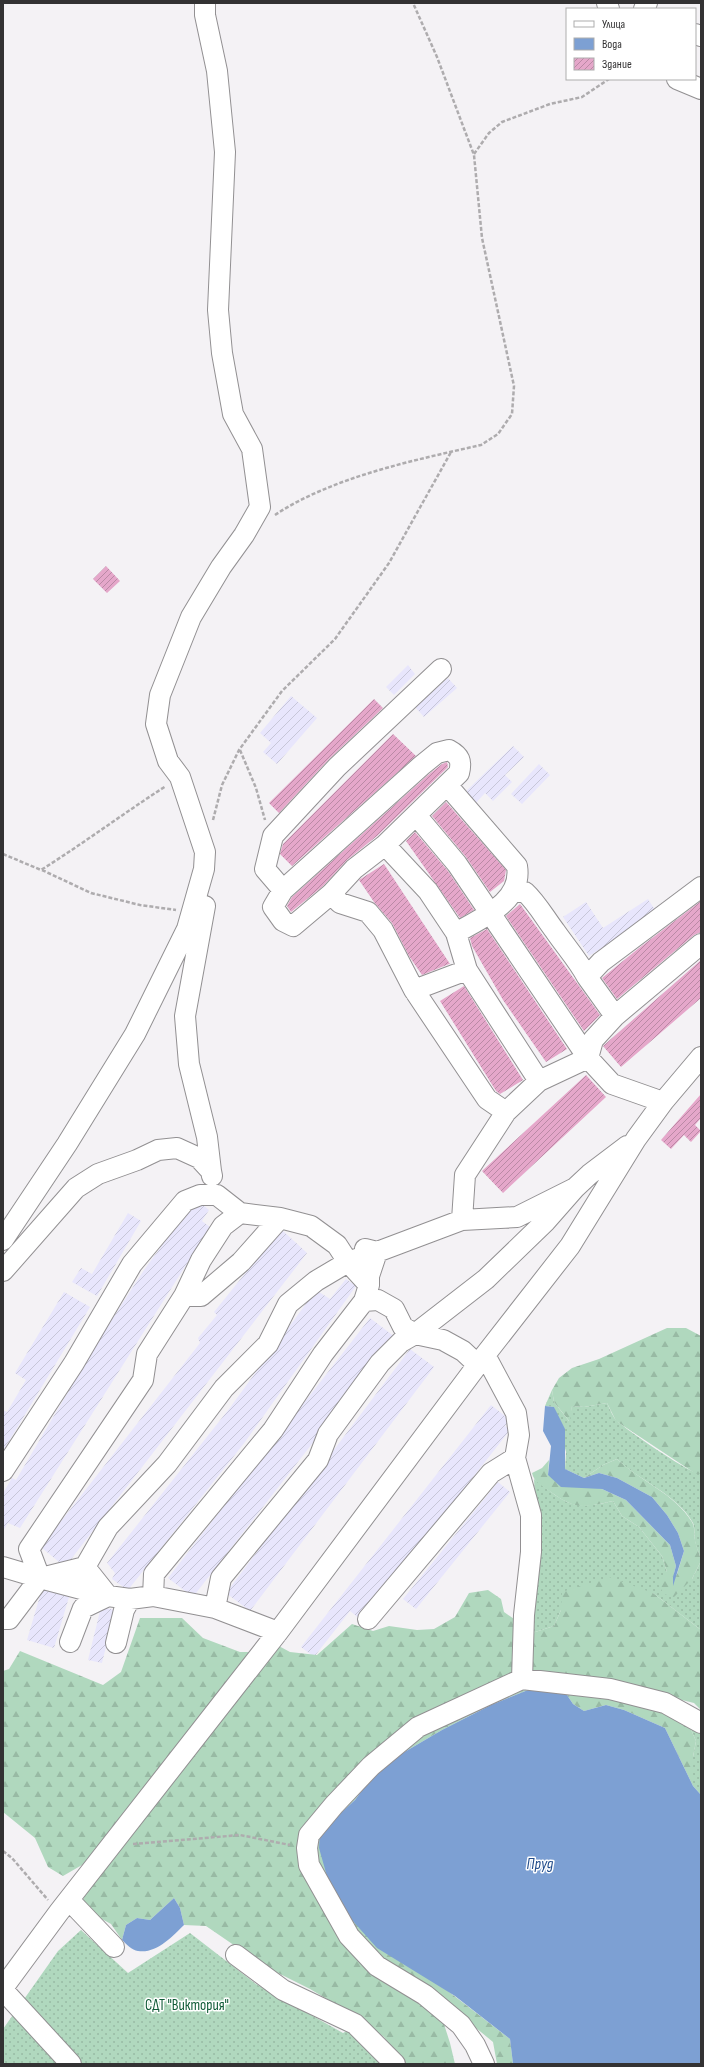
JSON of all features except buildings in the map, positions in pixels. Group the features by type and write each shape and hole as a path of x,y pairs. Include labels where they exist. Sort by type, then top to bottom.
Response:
{"street":[{"path":"205,3 205,15 217,71 225,152 218,310 222,353 232,414 252,449 260,507 244,536 221,567 191,617 160,695 156,724 168,761 180,777 205,852 205,901 185,1016 189,1064 207,1137 211,1171 217,1195 240,1213 280,1218 311,1226 337,1244 377,1252"},
{"path":"679,80 701,89"},
{"path":"283,890 264,869 273,836 337,767 441,669"},
{"path":"449,750 458,755 462,763 459,774 416,815 385,845 354,868 331,894 293,926 283,920 273,907 283,890 421,766 437,753 449,750"},
{"path":"447,786 517,866 518,877 513,892 498,908 456,933"},
{"path":"416,815 457,864 588,1058 612,1084 663,1102"},
{"path":"385,845 428,891 456,933 467,970 539,1081"},
{"path":"3,1240 67,1144 135,1034 187,929 204,869"},
{"path":"587,977 601,962 701,887"},
{"path":"513,892 525,892 532,899 555,932 576,957 587,977 615,1016"},
{"path":"331,894 340,903 368,912 383,930 414,990 487,1099 506,1112"},
{"path":"462,1220 465,1175 506,1112 539,1081 588,1058 593,1040 615,1016 701,944"},
{"path":"414,990 467,970"},
{"path":"71,2064 3,1989 64,1906 278,1632 482,1360 570,1246 636,1139 663,1102 701,1057"},
{"path":"215,1608 221,1578 318,1460 328,1434 380,1363 401,1342 416,1334 486,1279 546,1221 575,1188 590,1174 636,1139"},
{"path":"3,1272 76,1188 98,1174 137,1160 158,1150 177,1148 199,1158 211,1171"},
{"path":"3,1619 9,1618 40,1578 85,1567 108,1527 167,1464 224,1388 268,1344 288,1304 316,1281 348,1262 462,1220 517,1217 575,1188"},
{"path":"3,1471 74,1363 132,1264 185,1201 200,1195 217,1195"},
{"path":"40,1578 30,1549 143,1380 147,1354 184,1296 201,1260 223,1226 240,1213"},
{"path":"184,1296 201,1296 241,1262 280,1218"},
{"path":"337,1244 366,1293 394,1309 403,1327 416,1334 443,1340 482,1360 516,1413 518,1435 515,1458 531,1515 531,1552 524,1614 522,1679"},
{"path":"153,1596 154,1574 273,1430 323,1354 366,1293 369,1276 377,1252"},
{"path":"368,1619 491,1473 515,1458"},
{"path":"3,1567 108,1596 130,1599 153,1596 215,1608 278,1632"},
{"path":"85,1567 108,1596"},
{"path":"70,1642 83,1608 108,1596"},
{"path":"116,1643 124,1610 130,1599"},
{"path":"484,2064 475,2045 461,2025 425,1995 378,1966 349,1936 309,1865 307,1848 309,1835 334,1805 371,1766 418,1727 522,1679 610,1689 665,1703 701,1723"},
{"path":"64,1906 114,1947"},
{"path":"236,1955 283,1990 355,2024 395,2064"}],"path":[{"path":"270,519 295,502 364,475 481,444 498,434 512,414 514,386 482,238 474,155 437,57 413,3"},
{"path":"474,155 489,133 502,122 550,104 582,97 608,80"},
{"path":"212,822 222,785 240,750 282,691 335,639 389,564 452,452"},
{"path":"240,750 256,788 262,814 273,836"},
{"path":"42,870 90,839 130,809 180,777"},
{"path":"3,854 91,893 140,906 192,912"},
{"path":"111,1846 162,1843 240,1835 307,1848"},
{"path":"3,1851 64,1906"}],"shaded area":[{"path":"408,665 415,674 394,695 386,687"},
{"path":"448,678 457,688 424,717 415,707"},
{"path":"291,696 317,718 277,764 263,752 271,743 260,733"},
{"path":"513,746 524,757 505,775 512,782 493,801 485,793 474,805 463,794"},
{"path":"539,764 550,775 522,804 511,794"},
{"path":"648,899 657,913 589,956 563,917 586,902 603,928"},
{"path":"196,1199 209,1210 202,1221 210,1227 20,1528 8,1523 3,1531 3,1493 12,1478 16,1480 100,1338 144,1270"},
{"path":"128,1213 141,1221 97,1296 72,1282 81,1268 92,1274"},
{"path":"281,1229 307,1253 65,1567 41,1547 200,1343 198,1338 217,1315 214,1312"},
{"path":"346,1279 356,1286 245,1442 128,1590 112,1579 115,1573 107,1563 229,1409 316,1290 330,1299"},
{"path":"64,1292 90,1307 3,1451 3,1410 7,1412 26,1380 15,1373"},
{"path":"370,1318 395,1337 193,1597 168,1578"},
{"path":"410,1349 434,1367 250,1611 226,1593"},
{"path":"491,1405 510,1420 505,1426 510,1430 361,1620 350,1611 314,1657 301,1647"},
{"path":"498,1482 510,1492 416,1609 403,1599"},
{"path":"42,1589 69,1597 54,1648 27,1640"},
{"path":"101,1607 115,1610 102,1663 88,1660"}],"green space":[{"path":"667,1328 686,1328 701,1336 701,1474 696,1474 616,1421 607,1403 584,1407 572,1406 570,1422 554,1402 552,1390 559,1378 572,1368 599,1359"},
{"path":"552,1390 554,1402 569,1421 572,1406 584,1407 607,1403 615,1418 624,1427 673,1460 701,1474 701,1559 695,1543 693,1523 686,1513 668,1496 617,1459 603,1465 584,1478 565,1469 566,1452 554,1407 545,1406"},
{"path":"617,1459 676,1503 685,1512 693,1524 701,1561 692,1579 674,1597 664,1594 658,1584 667,1572 662,1556 639,1527 622,1516 613,1501 586,1506 572,1504 557,1497 540,1485 534,1479 532,1473 542,1468 549,1460 548,1475 602,1489 626,1500 670,1545 676,1566 673,1577 674,1584 684,1551 678,1533 667,1515 652,1497 617,1478 599,1473 584,1478 603,1465"},
{"path":"534,1479 562,1500 570,1503 588,1505 613,1501 622,1516 639,1527 662,1556 667,1572 692,1579 701,1561 701,1630 653,1593 561,1610 554,1626 532,1633 535,1498"},
{"path":"609,1577 653,1593 701,1630 701,1710 694,1703 670,1697 531,1671 532,1633 554,1626 561,1610 562,1592"},
{"path":"488,1590 501,1599 504,1612 517,1621 533,1688 491,1705 442,1730 379,1767 355,1800 320,1832 332,1894 326,1904 425,2000 443,2021 455,2064 406,2064 401,2061 384,2037 359,2018 310,1989 266,1967 206,1926 184,1925 180,1908 174,1898 150,1920 137,1918 126,1925 122,1940 111,1924 98,1917 82,1904 85,1892 277,1645 290,1652 317,1655 352,1624 373,1631 389,1626 417,1630 434,1629 455,1617 469,1593"},
{"path":"140,1618 182,1618 203,1638 240,1652 253,1652 104,1842 82,1865 63,1876 48,1867 35,1838 3,1812 3,1671 9,1669 20,1651 103,1685 121,1672"},
{"path":"547,1684 671,1710 689,1725 696,1741 693,1757 693,1786 665,1728 624,1710 606,1705 584,1711 573,1704 565,1692"},
{"path":"689,1725 701,1729 701,1795 693,1786 693,1757 696,1741"},
{"path":"343,1910 510,2039 513,2064 497,2064 493,2042 441,1999 385,1961 362,1940"},
{"name":"СДТ \"Виктория\"","path":"81,1930 128,1973 190,1933 256,1984 343,2033 352,2028 385,2064 3,2064 3,2029 58,1951"}],"water":[{"path":"545,1406 554,1407 565,1429 565,1469 584,1478 599,1473 617,1478 652,1497 667,1515 678,1533 684,1551 673,1586 673,1577 676,1566 670,1545 626,1500 602,1489 561,1487 548,1475 551,1446 543,1431"},
{"name":"Пруд","path":"533,1688 565,1692 573,1704 584,1711 606,1705 624,1710 665,1728 693,1786 701,1795 701,2064 513,2064 510,2039 455,1996 377,1948 343,1910 332,1894 319,1848 320,1832 355,1800 379,1767 442,1730 491,1705"},
{"path":"174,1898 180,1908 184,1925 163,1944 151,1950 138,1951 129,1947 122,1940 126,1925 137,1918 150,1920"}]}
